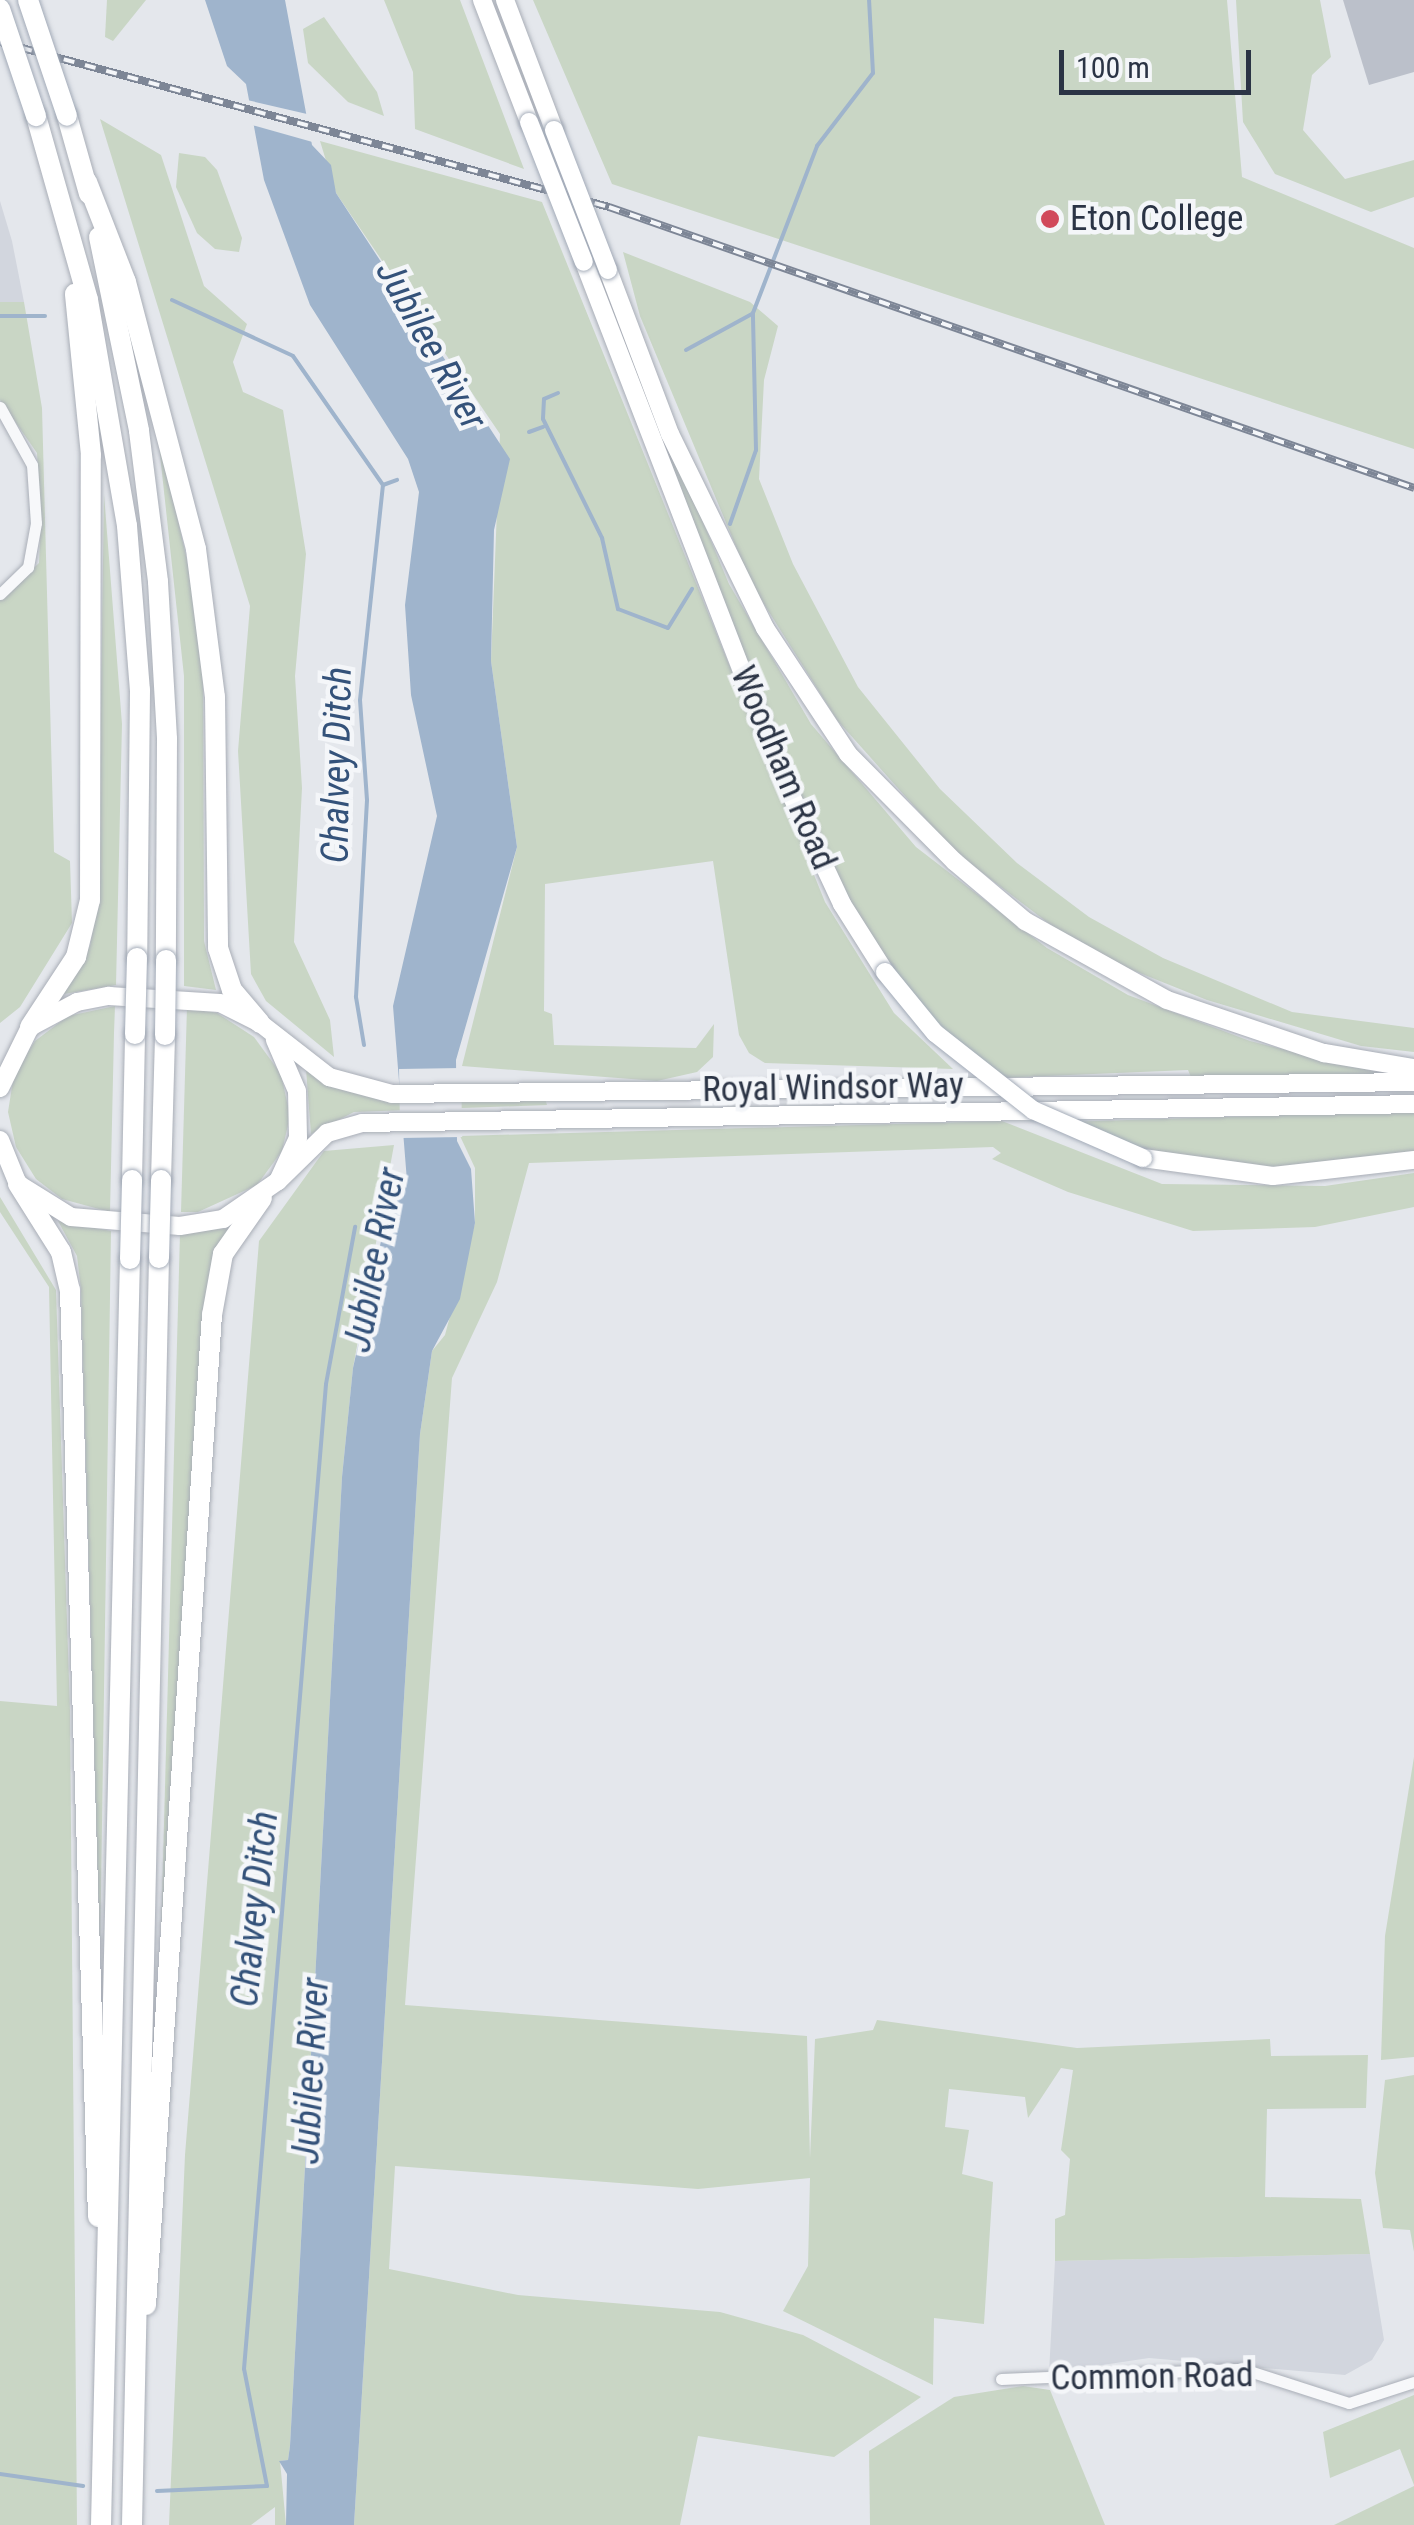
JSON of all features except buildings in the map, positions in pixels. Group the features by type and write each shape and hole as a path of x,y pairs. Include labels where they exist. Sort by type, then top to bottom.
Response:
{"highway":[{"path":"28,0 87,182 126,282 196,549 215,697 218,948 232,990 265,1027"},
{"path":"0,10 68,228 107,389 133,584 137,958 102,2525"},
{"path":"87,182 134,400 158,582 167,722 166,960 132,2525"},
{"path":"24,1035 76,957 90,900 91,455 68,228"},
{"path":"17,1182 61,1252 71,1310 106,2342"},
{"path":"136,2374 152,2267 212,1315 223,1254 262,1198"}],"main road":[{"name":"Woodham Road","path":"482,0 784,780 842,904 885,972 935,1033 1033,1110 1143,1158 1273,1176 1414,1160"},
{"name":"Woodham Road","path":"505,0 670,434 765,628 848,754 955,862 1025,921 1168,1000 1324,1053 1414,1068"},
{"name":"Royal Windsor Way","path":"0,1052 77,1002 108,996 206,1000 265,1027 329,1076 392,1094 1414,1082"},
{"path":"265,1027 300,1114 278,1181"},
{"path":"0,1088 24,1035"},
{"name":"Royal Windsor Way","path":"262,1198 334,1128 387,1122 1414,1104"},
{"path":"0,1140 17,1182"},
{"path":"0,1162 17,1182 71,1217 180,1226 224,1219 262,1198"}],"street":[{"path":"0,407 32,466 36,523 28,567 0,594"},
{"name":"Common Road","path":"1001,2380 1244,2369 1349,2403 1414,2382"}],"shaded area":[{"path":"0,201 12,241 24,302 0,302"},
{"path":"1370,2254 1384,2340 1372,2360 1345,2375 1149,2358 1049,2373 1055,2261"}],"green space":[{"path":"107,0 146,0 113,41 105,37"},
{"path":"384,0 460,0 524,169 415,129 413,72"},
{"name":"Eton College","path":"533,0 1227,0 1242,177 1414,248 1414,449 612,184"},
{"path":"1236,0 1320,0 1331,57 1312,75 1303,130 1345,179 1414,160 1414,197 1371,212 1275,174 1243,122"},
{"path":"324,17 377,92 384,116 348,102 308,63 303,29"},
{"path":"100,119 161,155 204,286 247,324 233,362 243,392 283,410 306,554 295,676 302,788 294,942 330,1020 334,1057 266,1001 251,974 238,751 250,606"},
{"path":"320,141 542,202 825,902 894,1013 953,1069 765,1063 749,1053 739,1035 713,861 545,884 544,1011 552,1014 554,1045 696,1048 714,1024 713,1057 697,1072 657,1081 462,1066 517,847 491,661 500,434 336,193"},
{"path":"179,153 205,157 217,170 242,238 239,252 215,249 197,233 176,187"},
{"path":"623,252 750,302 778,326 764,380 759,479 793,564 858,687 940,789 1017,863 1089,917 1163,958 1292,1012 1414,1028 1414,1052 1361,1046 1207,1000 1085,951 955,852 837,720 752,585 640,316"},
{"path":"603,282 729,584 811,724 916,847 1047,948 1128,995 1250,1041 1393,1076 1191,1077 1188,1070 1001,1078 936,1027 844,898 808,824"},
{"path":"0,302 24,302 42,408 54,852 70,861 72,923 20,1007 0,1023 0,600 39,563 41,514 37,453 0,400"},
{"path":"157,427 203,631 204,941 216,990 184,986 184,676"},
{"path":"104,494 122,724 116,985 64,994 90,946 98,899"},
{"path":"115,1006 110,1212 62,1199 36,1179 16,1147 8,1112 14,1074 35,1041 68,1016"},
{"path":"187,1007 217,1013 254,1037 281,1074 290,1116 282,1151 257,1185 198,1212 181,1212"},
{"path":"306,1069 322,1080 545,1098 547,1105 354,1112 311,1134"},
{"path":"1414,1111 1414,1155 1315,1171 1187,1165 1064,1122"},
{"path":"1002,1121 1162,1184 1325,1186 1414,1173 1414,1207 1315,1227 1193,1231 1068,1192 992,1159 1001,1153 993,1147 529,1163 497,1282 452,1378 405,2005 807,2036 810,2158 815,2039 873,2030 877,2020 1077,2048 1270,2039 1271,2056 1368,2055 1366,2108 1267,2109 1265,2197 1361,2199 1370,2254 1055,2261 1055,2219 1065,2215 1070,2159 1061,2150 1073,2070 1061,2068 1028,2118 1025,2097 949,2089 945,2127 969,2130 962,2174 993,2182 984,2324 934,2318 933,2385 783,2311 808,2266 810,2178 698,2189 395,2166 389,2269 518,2295 720,2312 803,2335 921,2397 834,2457 698,2436 680,2525 354,2525 420,1434 432,1351 445,1335 475,1223 475,1168 460,1136"},
{"path":"394,1145 353,1368 342,1477 290,2446 288,2460 280,2461 286,2525 275,2525 275,2507 251,2525 169,2525 185,2155 259,1241 324,1151"},
{"path":"0,1197 56,1290 70,1711 77,2525 0,2525 0,1701 57,1706 49,1287 0,1212"},
{"path":"58,1221 111,1231 100,1955 81,1290 77,1256"},
{"path":"230,1228 161,1935 180,1233"},
{"path":"1414,1757 1414,2057 1381,2060 1385,1936"},
{"path":"1414,2075 1414,2252 1410,2230 1383,2228 1375,2173 1385,2080"},
{"path":"1023,2386 1050,2390 1105,2525 870,2525 869,2451 954,2397"},
{"path":"1414,2395 1414,2485 1400,2449 1330,2478 1323,2432"},
{"path":"1414,2486 1414,2525 1334,2525"}],"water":[{"name":"Jubilee River","path":"205,0 285,0 312,145 331,165 336,193 510,459 494,530 491,661 517,847 456,1060 457,1141 471,1169 475,1223 460,1299 432,1351 420,1434 354,2525 286,2525 287,2474 279,2461 288,2460 290,2446 342,1477 353,1368 385,1223 407,1181 393,1006 437,816 411,695 405,605 419,492 408,459 310,305 264,180 246,84 227,66"}],"pier":[{"path":"247,100 307,114 316,143 252,125"},
{"path":"461,1068 462,1137 400,1138 399,1069"}],"waterway":[{"path":"730,524 756,450 753,313 817,146 873,73 869,0"},
{"path":"172,300 293,356 383,485"},
{"path":"686,350 752,314"},
{"path":"0,316 45,316"},
{"path":"558,393 544,399 543,419 602,538 618,609 668,628 692,589"},
{"path":"529,432 543,427"},
{"path":"383,485 397,480"},
{"name":"Chalvey Ditch","path":"364,1045 356,997 367,800 360,700 383,485"},
{"name":"Chalvey Ditch","path":"157,2491 267,2486 244,2369 326,1384 355,1227"},
{"name":"Chalvey Ditch","path":"0,2474 83,2486"}],"railway":[{"path":"0,42 609,207 1414,488"}],"place":[{"name":"Eton College","path":"1050,219"}]}
